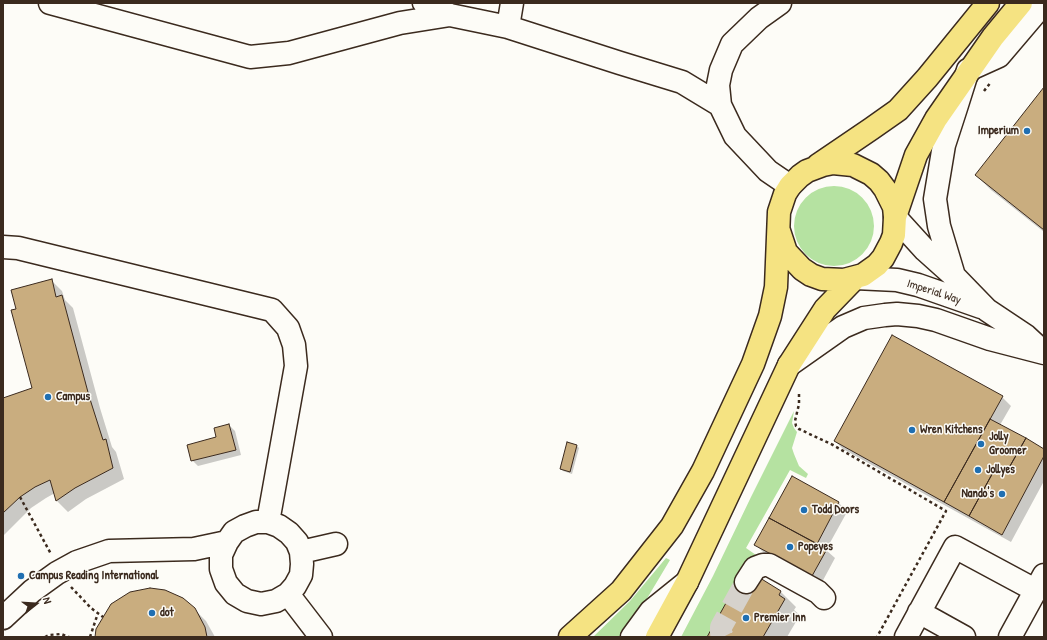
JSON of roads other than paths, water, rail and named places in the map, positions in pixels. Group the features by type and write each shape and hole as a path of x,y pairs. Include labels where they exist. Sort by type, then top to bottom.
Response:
{"highway":[{"path":"570,637 621,591 672,526 703,471 739,395 763,338 770,316 776,287 779,232 778,222 780,208 785,194 790,186 800,176 898,110 927,78 988,3"},
{"path":"895,217 916,155 936,119 968,70 1021,3"},
{"path":"779,232 786,252 793,262 811,275 833,281 855,278 871,270 883,258 891,243 895,226 894,207 879,181 871,174 853,165 843,163 828,164 813,168"},
{"path":"657,637 687,582 789,365 825,309 855,278"}],"street":[{"path":"50,3 250,57 289,53 400,23 450,15"},
{"path":"424,3 450,15 508,27 682,82 720,105"},
{"path":"508,27 512,3"},
{"path":"780,3 759,18 732,44 721,70 718,85 720,105 736,136 768,171 790,186"},
{"path":"954,276 938,226 935,199 944,145 968,70 999,56 1044,3"},
{"name":"Imperial Way","path":"895,217 925,250 954,276 987,310 1026,336 1044,353"},
{"path":"3,247 18,248 272,310 288,328 294,345 296,366 268,522"},
{"name":"Imperial Way","path":"855,278 897,280 918,285 987,310"},
{"path":"789,365 843,327 864,318 885,314 918,316 936,320 984,337 1044,353"},
{"path":"256,522 268,522 279,526 289,533 301,552 301,575 296,586 288,594 276,601 262,604 248,601 235,594 226,583 221,569 221,555 227,542 234,532 256,522"},
{"path":"3,618 32,591 57,573 77,562 109,550 194,549 227,542"},
{"path":"301,552 336,544"},
{"path":"964,637 914,629 955,547 1040,582 1010,637"},
{"path":"746,582 755,568 769,564 818,592 824,598"},
{"path":"632,637 651,611 687,582"},
{"path":"288,594 321,637"}],"tunnel":[{"path":"723,637 721,627 746,582"}],"place":[{"name":"Imperium","path":"1027,131"},
{"name":"Campus","path":"48,397"},
{"name":"Wren Kitchens","path":"912,430"},
{"name":"Jolly Groomer","path":"981,444"},
{"name":"Jollyes","path":"978,470"},
{"name":"Nando's","path":"1002,494"},
{"name":"Todd Doors","path":"804,510"},
{"name":"Popeyes","path":"790,547"},
{"name":"Campus Reading International","path":"21,576"},
{"name":"dot","path":"152,613"},
{"name":"Premier Inn","path":"746,618"}]}
